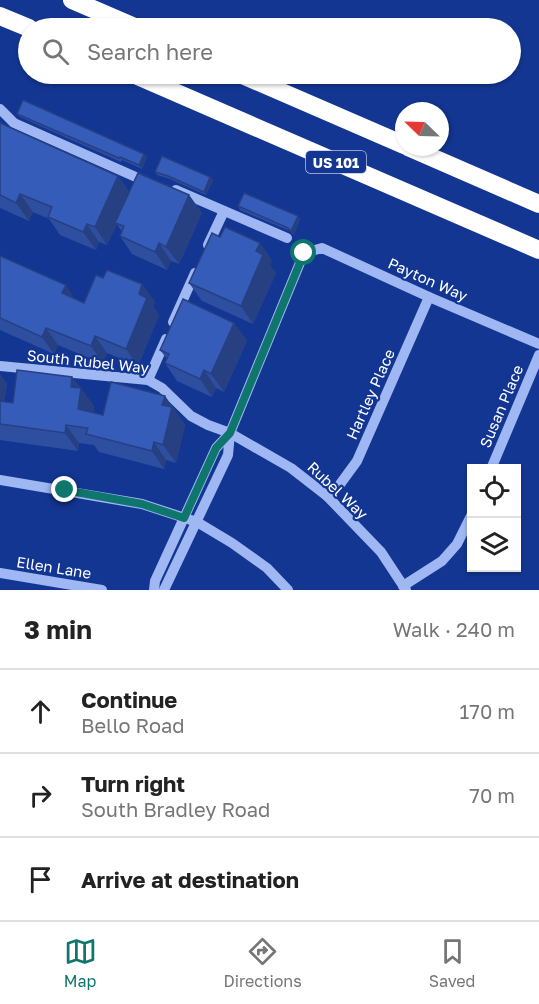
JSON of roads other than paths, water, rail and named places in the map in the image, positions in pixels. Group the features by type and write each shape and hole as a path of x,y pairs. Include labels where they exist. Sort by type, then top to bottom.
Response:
{"highway":[{"path":"72,0 114,18"},
{"path":"0,16 18,23"},
{"name":"US 101","path":"156,84 539,250"},
{"name":"US 101","path":"263,84 395,141"},
{"name":"US 101","path":"429,156 539,204"}],"street":[{"path":"0,110 14,123 151,183 163,185 287,238"},
{"path":"148,380 224,211"},
{"name":"Payton Way","path":"230,433 304,253 322,248 539,344"},
{"name":"Hartley Place","path":"327,496 338,487 357,462 429,297"},
{"name":"Susan Place","path":"493,464 539,355"},
{"name":"South Rubel Way","path":"0,366 148,380 162,388 191,416 230,433"},
{"path":"154,590 155,581 216,448 230,433"},
{"path":"164,590 228,455 230,433"},
{"name":"Rubel Way","path":"230,433 291,468 327,496 381,552 405,588"},
{"path":"0,480 142,504 197,522 267,568 288,590"},
{"path":"405,588 442,561 458,544 469,518"},
{"name":"Ellen Lane","path":"0,573 102,590"}]}
